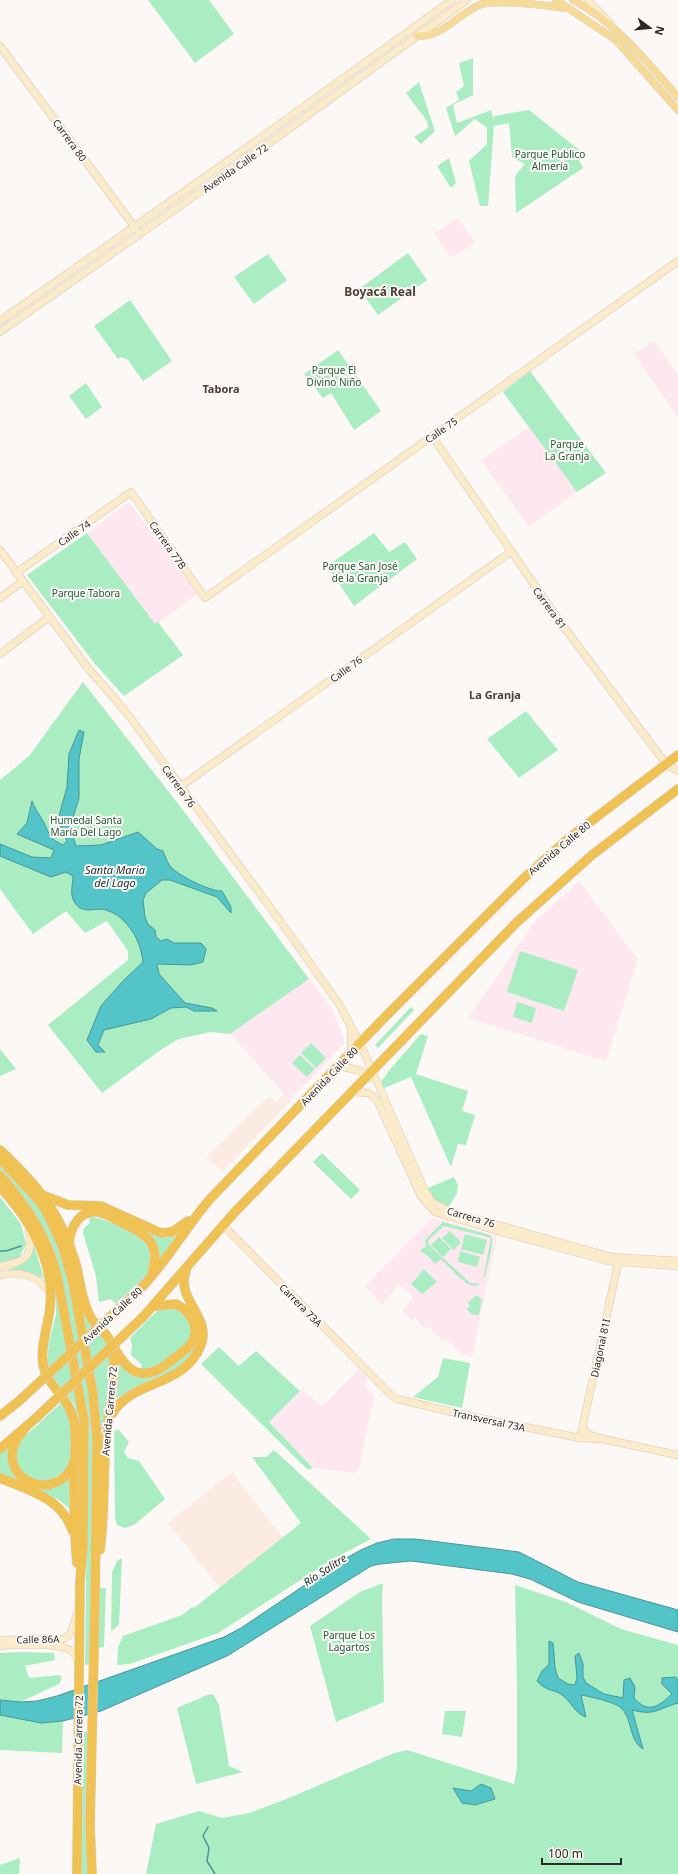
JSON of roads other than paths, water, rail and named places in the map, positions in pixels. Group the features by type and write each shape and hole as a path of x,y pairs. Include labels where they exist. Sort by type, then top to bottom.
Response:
{"highway":[{"name":"Avenida Calle 80","path":"0,1416 19,1401 140,1290 150,1279 194,1217 210,1198 476,925 569,838 678,755"},
{"path":"0,1449 36,1418 155,1306 223,1225 533,907 592,855 678,789"},
{"name":"Avenida Carrera 72","path":"0,1150 44,1195 58,1216 69,1242 88,1312 92,1319 104,1330 111,1342 114,1366 113,1387 107,1426 103,1522 96,1587"},
{"name":"Avenida Carrera 72","path":"0,1159 40,1202 56,1230 70,1269 81,1324 96,1417 96,1587 90,1826 92,1874"},
{"path":"14,1163 18,1177"},
{"name":"Avenida Carrera 72","path":"0,1175 28,1210 47,1243 57,1275 84,1420 83,1545 79,1608 76,1874"},
{"name":"Avenida Carrera 72","path":"0,1187 29,1226 45,1260 51,1294 43,1365 47,1376 66,1401 72,1414 75,1436 75,1544 80,1582"},
{"path":"44,1195 68,1205 101,1206 161,1233 172,1232 194,1217"},
{"path":"69,1242 71,1231 78,1219 92,1213 102,1214 138,1231 150,1241 154,1249 155,1259 150,1279"},
{"path":"107,1426 118,1404 131,1394 157,1384 174,1375 193,1359 198,1352 203,1340 203,1331 200,1320 185,1293 184,1279 187,1268"},
{"path":"111,1342 126,1365 143,1374 156,1371 186,1349 195,1335 195,1327 192,1318 182,1307 176,1304 155,1306"},
{"path":"26,1427 14,1444 13,1462 17,1471 30,1483 38,1485 57,1482 69,1472 74,1459"},
{"path":"0,1478 48,1499 59,1507 70,1525 75,1544"}],"main road":[{"path":"556,0 616,40 678,110"},
{"path":"573,0 591,10 620,33 678,98"},
{"path":"417,36 434,34 476,7 488,2 517,2 566,8"}],"street":[{"name":"Avenida Calle 72","path":"0,321 452,0"},
{"name":"Avenida Calle 72","path":"0,332 258,152 467,0"},
{"path":"588,0 620,33"},
{"name":"Carrera 80","path":"0,46 139,235"},
{"name":"Calle 75","path":"205,598 678,262"},
{"name":"Carrera 81","path":"432,436 558,619 666,764 678,771"},
{"name":"Carrera 77B","path":"131,492 205,598"},
{"name":"Calle 74","path":"16,573 131,492"},
{"name":"Carrera 76","path":"0,550 87,668 124,710 320,976 360,1043 370,1073 377,1084 425,1191 432,1202 437,1206 451,1212 618,1260 678,1261"},
{"name":"Calle 76","path":"180,787 512,551"},
{"path":"0,598 23,581"},
{"path":"0,654 49,617"},
{"path":"350,1053 352,1039 351,1026"},
{"path":"339,1066 370,1073"},
{"name":"Carrera 76","path":"352,1092 369,1093 378,1102 421,1196 435,1212 513,1236 618,1260 678,1266"},
{"name":"Carrera 73A","path":"223,1225 380,1384"},
{"path":"0,1266 20,1262 26,1256 31,1246 29,1226"},
{"name":"Diagonal 81I","path":"580,1438 618,1260"},
{"path":"0,1275 17,1274 30,1276 40,1280 51,1294"},
{"name":"Transversal 73A","path":"380,1384 391,1395 405,1402 580,1438 603,1439"},
{"name":"Transversal 73A","path":"583,1427 587,1434 603,1439 678,1455"},
{"name":"Calle 86A","path":"0,1640 64,1639 70,1634 79,1608"},
{"name":"Calle 86A","path":"0,1646 62,1647 70,1650 79,1659"}],"water":[{"name":"Santa Maria del Lago","path":"79,730 84,732 79,759 79,798 72,821 72,833 76,846 101,845 138,832 157,849 163,851 166,859 174,870 203,886 217,891 222,891 231,907 231,913 217,897 170,880 162,880 146,893 143,900 145,917 148,924 155,930 156,937 161,941 167,939 174,943 201,943 206,949 203,962 191,965 157,964 159,974 185,1003 212,1008 217,1011 194,1011 186,1007 171,1008 151,1019 104,1030 98,1045 105,1052 96,1052 87,1040 101,1006 123,981 143,962 142,954 136,938 127,924 114,913 102,909 85,910 78,907 72,896 73,876 66,872 51,877 0,856 0,844 32,857 51,858 54,850 17,834 27,823 32,801 51,837 63,845 67,841 60,825 59,816 67,787 69,754"},
{"path":"394,1539 415,1539 519,1552 578,1582 678,1610 678,1632 578,1602 530,1579 512,1574 411,1561 380,1564 371,1566 227,1656 101,1711 63,1721 41,1723 0,1715 0,1700 20,1702 37,1701 57,1696 224,1637 241,1628 339,1562 377,1543"},
{"path":"549,1641 553,1643 555,1668 558,1678 568,1684 575,1685 577,1678 575,1656 579,1653 583,1664 583,1677 586,1683 604,1694 623,1698 624,1680 630,1678 635,1687 634,1698 644,1706 653,1707 658,1705 672,1694 662,1684 662,1678 676,1677 678,1681 678,1703 651,1712 632,1710 643,1749 635,1740 624,1711 617,1705 581,1695 586,1717 579,1713 562,1695 547,1689 537,1681 542,1671 549,1664"},
{"path":"481,1784 491,1788 495,1799 475,1805 462,1803 453,1788 471,1791"}],"waterway":[{"path":"0,1251 6,1251 21,1246"},
{"path":"208,1827 203,1836 209,1848 207,1861 215,1874"}],"district":[{"name":"Boyacá Real","path":"380,292"},
{"name":"Tabora","path":"221,389"},
{"name":"La Granja","path":"495,695"}],"park label":[{"name":"Parque Publico Almería","path":"550,160"},
{"name":"Parque El Divino Niño","path":"334,376"},
{"name":"Parque La Granja","path":"567,450"},
{"name":"Parque San José de la Granja","path":"360,572"},
{"name":"Parque Tabora","path":"86,593"},
{"name":"Humedal Santa María Del Lago","path":"86,826"},
{"name":"Parque Los Lagartos","path":"349,1640"}],"water label":[{"name":"Río Salitre","path":"325,1570"}]}
